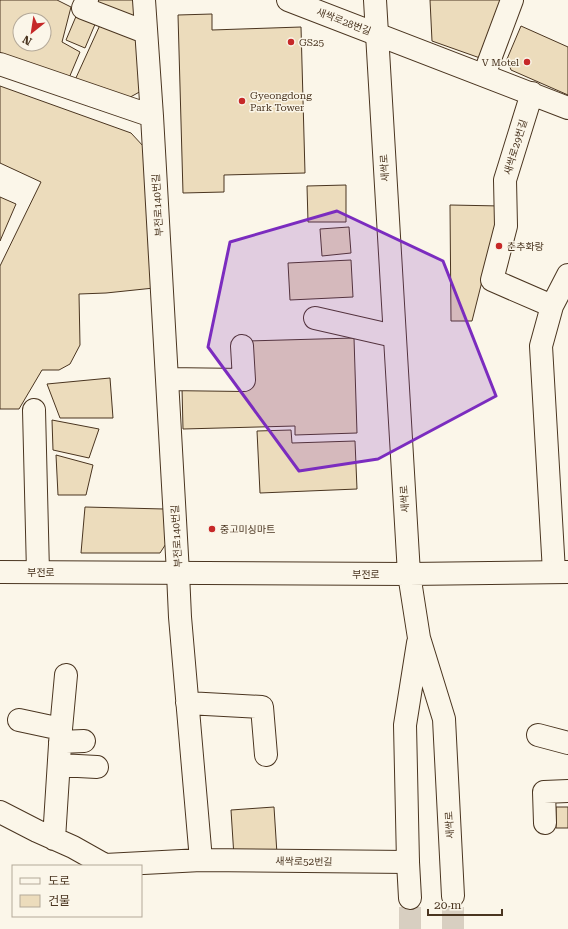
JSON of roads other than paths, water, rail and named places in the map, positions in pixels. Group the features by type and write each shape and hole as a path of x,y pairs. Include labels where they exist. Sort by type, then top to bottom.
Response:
{"main road":[{"path":"87,0 83,8 145,32"},
{"name":"부전로140번길","path":"144,0 178,573"},
{"name":"새싹로28번길","path":"288,0 377,34"},
{"name":"새싹로","path":"375,0 408,574 418,638 444,720 453,896"},
{"path":"484,75 512,0"},
{"path":"377,34 568,108"},
{"path":"0,64 152,116"},
{"name":"새싹로29번길","path":"532,94 505,180 506,226 492,280 552,306"},
{"path":"552,306 568,275"},
{"name":"부전로","path":"0,572 408,574 561,572 541,346 552,306"},
{"path":"314,318 394,336"},
{"path":"167,378 244,380 242,346"},
{"path":"34,410 38,572"},
{"path":"178,573 180,617 201,860"},
{"name":"새싹로","path":"410,898 405,725 418,638"},
{"path":"54,839 66,675"},
{"path":"187,703 262,707 266,755"},
{"path":"19,720 61,735 84,741"},
{"path":"538,735 568,743"},
{"path":"59,765 97,767"},
{"path":"544,823 544,792 568,791"},
{"name":"새싹로52번길","path":"0,812 37,832 73,847 105,865 201,860 408,862"}],"tunnel":[{"path":"453,896 453,929"},
{"path":"410,898 410,929"}],"place":[{"name":"GS25","path":"291,42"},
{"name":"V Motel","path":"527,62"},
{"name":"Gyeongdong Park Tower","path":"242,101"},
{"name":"춘추화랑","path":"499,246"},
{"name":"중고미싱마트","path":"212,529"}]}
